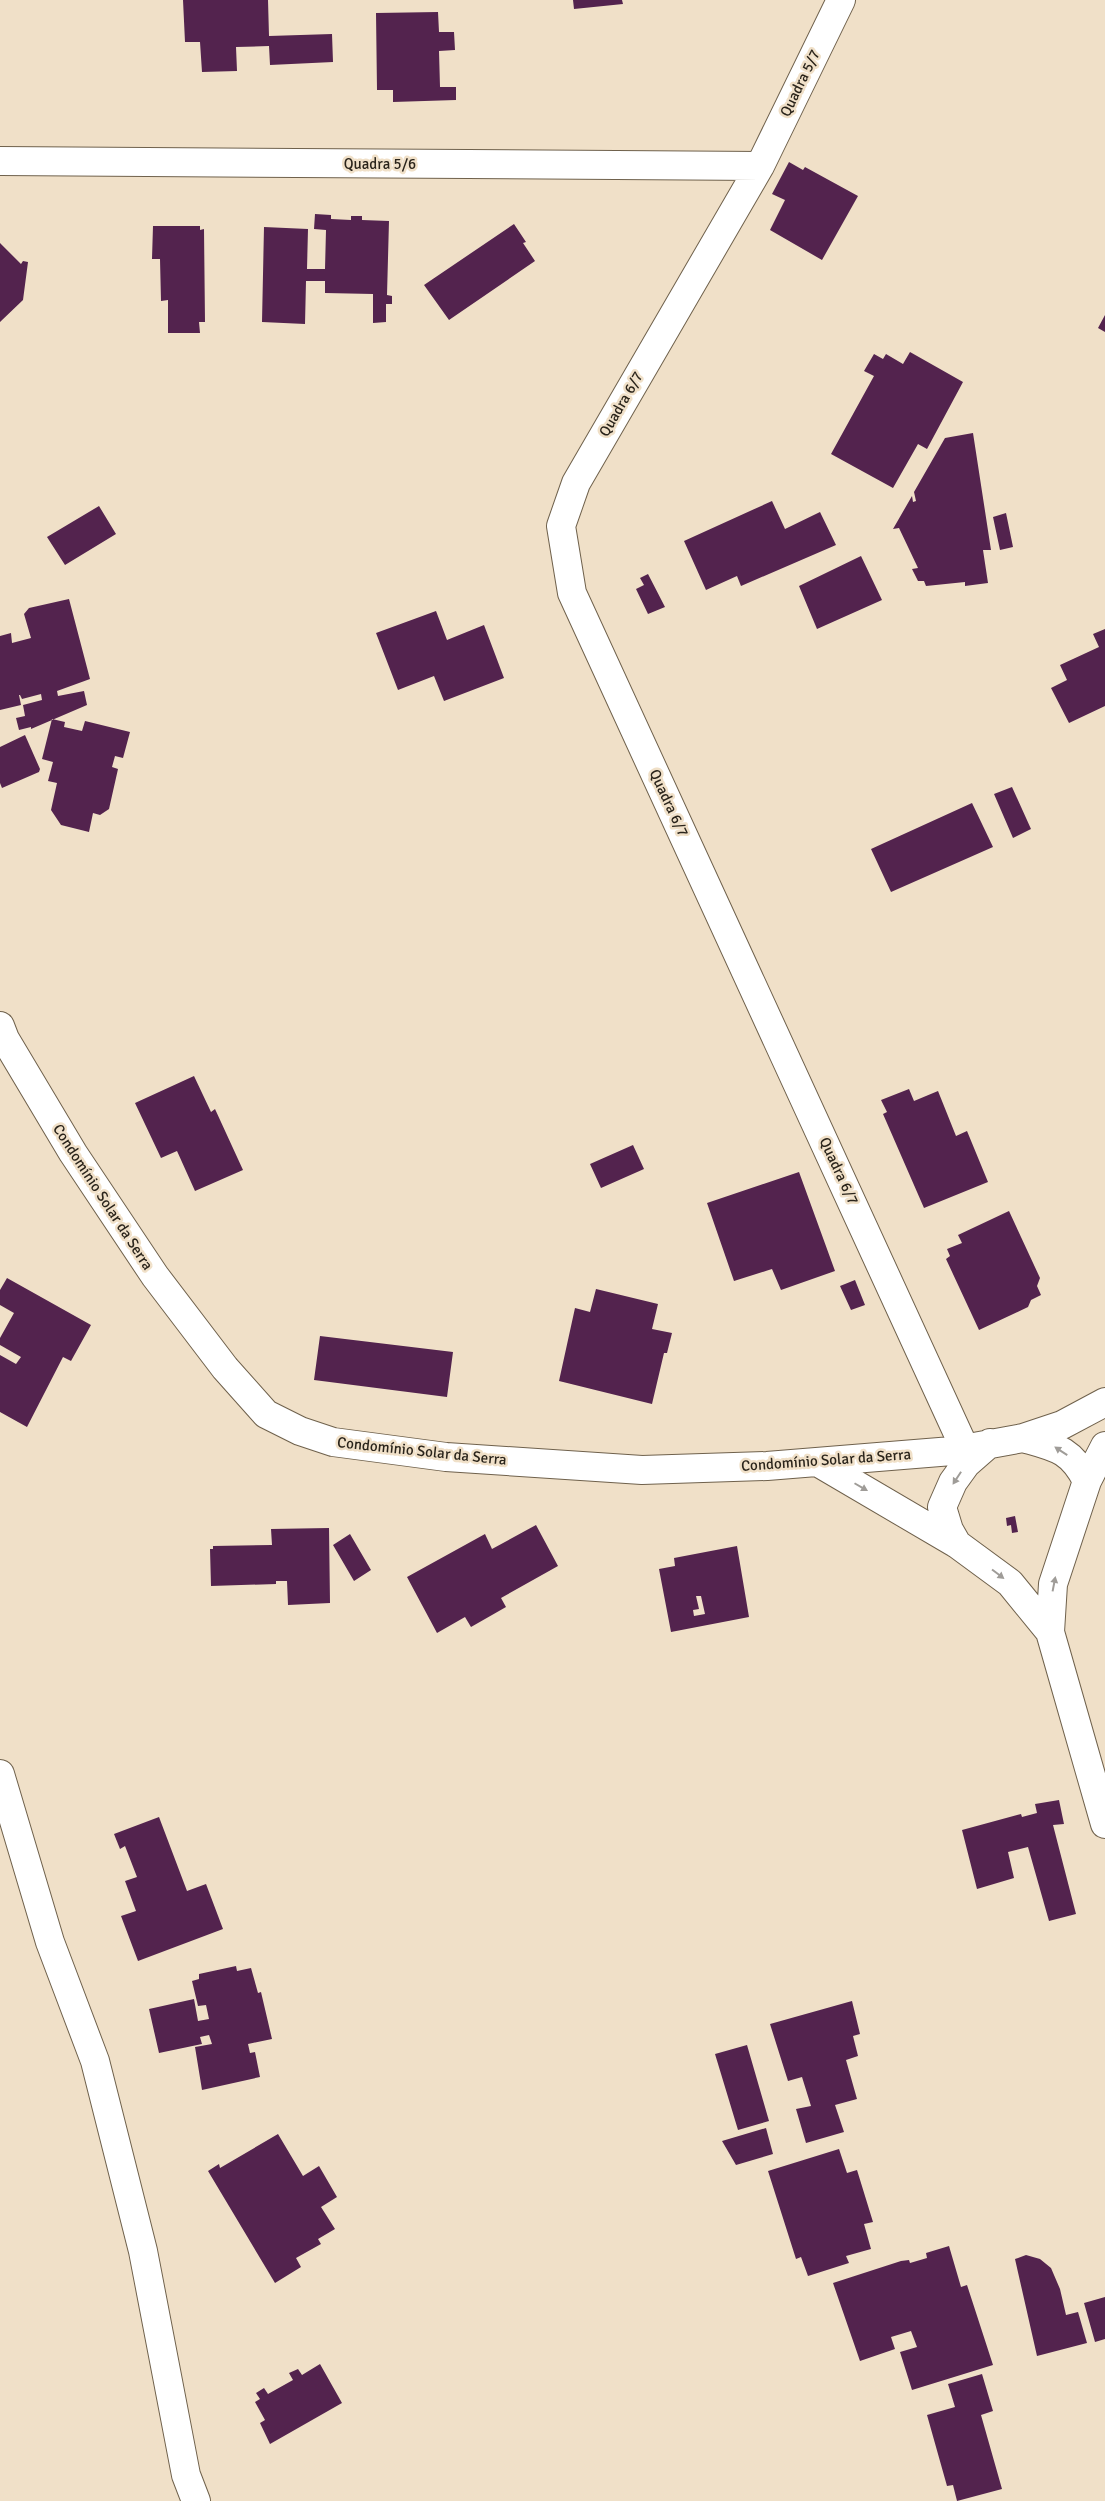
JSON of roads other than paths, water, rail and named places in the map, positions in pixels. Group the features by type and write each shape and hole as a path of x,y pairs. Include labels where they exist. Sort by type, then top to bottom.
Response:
{"street":[{"name":"Quadra 5/7","path":"760,166 840,0"},
{"name":"Quadra 5/6","path":"0,161 760,166"},
{"name":"Quadra 6/7","path":"760,166 576,483 561,526 572,593 978,1446"},
{"name":"Condomínio Solar da Serra","path":"0,1026 5,1039 73,1153 155,1276 224,1368 266,1414 300,1431 333,1442 446,1457 642,1470 819,1463 978,1446 1023,1438 1062,1425 1105,1402"},
{"path":"1023,1438 1056,1447 1078,1464 1087,1481"},
{"path":"957,1544 949,1530 942,1507 953,1482 978,1446"},
{"path":"1105,1446 1087,1481 1053,1584 1050,1632 1105,1824"},
{"path":"819,1463 957,1544 1010,1583 1050,1632"},
{"path":"2,1787 50,1942 95,2061 143,2251 186,2475 196,2501"}]}
